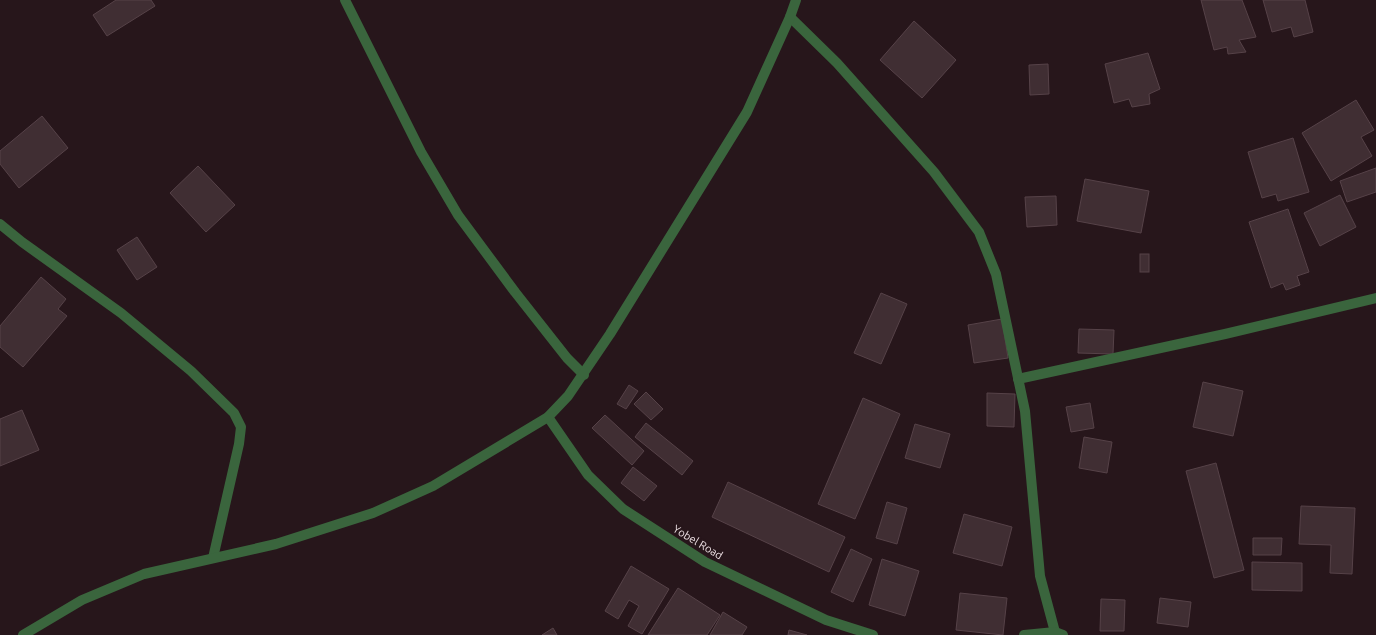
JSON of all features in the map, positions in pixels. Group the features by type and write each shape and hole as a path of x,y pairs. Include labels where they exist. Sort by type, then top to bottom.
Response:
{"street":[{"path":"345,0 421,152 458,215 567,358 584,375"},
{"path":"22,635 82,600 144,574 300,538 373,514 432,486 548,417 568,396 584,375 747,112 790,17 796,0"},
{"path":"790,17 837,63 934,172 979,232 996,274 1025,411 1040,576 1059,633 1024,635"},
{"path":"0,224 22,242 121,313 191,371 234,412 241,427 240,444 213,558"},
{"path":"1018,379 1225,334 1376,298"},
{"name":"Yobel Road","path":"548,417 588,475 623,509 705,562 826,620 873,635"}],"building":[{"path":"116,0 151,0 155,6 107,36 93,15"},
{"path":"1201,0 1242,0 1256,37 1239,40 1246,52 1228,54 1227,47 1214,50"},
{"path":"1263,0 1305,0 1313,32 1294,37 1291,27 1272,32"},
{"path":"914,21 956,60 922,98 880,60"},
{"path":"1148,53 1160,89 1149,94 1150,104 1132,107 1129,99 1114,103 1105,64"},
{"path":"1048,64 1049,94 1030,95 1029,65"},
{"path":"1356,100 1374,130 1361,137 1372,156 1331,181 1302,133"},
{"path":"42,116 68,148 19,188 0,164 0,151"},
{"path":"1293,138 1309,192 1278,201 1276,194 1262,198 1248,152"},
{"path":"198,166 235,205 206,232 170,193"},
{"path":"1376,168 1376,192 1347,202 1340,181"},
{"path":"1085,179 1149,191 1141,233 1077,221"},
{"path":"1340,195 1356,227 1320,246 1304,213"},
{"path":"1056,196 1057,225 1027,227 1025,197"},
{"path":"1288,209 1309,272 1297,276 1300,285 1286,290 1283,283 1271,288 1249,222"},
{"path":"137,237 157,267 137,280 117,250"},
{"path":"1140,254 1149,254 1149,272 1140,272"},
{"path":"41,277 66,299 58,309 67,316 23,367 0,347 0,326"},
{"path":"881,293 907,304 881,364 854,353"},
{"path":"1002,319 1008,358 974,363 968,325"},
{"path":"1079,329 1114,330 1113,354 1078,353"},
{"path":"1203,382 1243,391 1233,436 1193,427"},
{"path":"629,385 638,391 626,409 617,404"},
{"path":"646,392 663,409 651,420 634,404"},
{"path":"987,393 1015,394 1014,427 987,426"},
{"path":"863,398 900,414 855,519 818,504"},
{"path":"1090,403 1094,428 1071,432 1066,407"},
{"path":"22,410 39,450 0,466 0,419"},
{"path":"605,415 644,451 632,465 592,428"},
{"path":"646,423 693,461 682,475 635,437"},
{"path":"915,424 950,434 940,468 905,458"},
{"path":"1084,437 1112,442 1107,473 1079,468"},
{"path":"1216,463 1244,570 1214,578 1186,471"},
{"path":"633,467 657,486 644,501 621,483"},
{"path":"728,482 845,537 829,572 712,517"},
{"path":"887,502 907,508 897,544 876,538"},
{"path":"1301,506 1355,508 1352,574 1330,573 1331,545 1299,544"},
{"path":"964,514 1012,527 1002,566 953,553"},
{"path":"1253,538 1282,538 1281,555 1253,555"},
{"path":"851,549 872,559 853,602 831,592"},
{"path":"882,559 919,571 905,616 869,605"},
{"path":"1252,562 1302,563 1302,591 1252,590"},
{"path":"631,566 669,589 642,634 628,626 639,606 629,600 618,619 605,611"},
{"path":"678,588 720,615 707,635 648,635"},
{"path":"960,593 1007,598 1003,635 956,630"},
{"path":"1160,598 1191,602 1188,627 1157,623"},
{"path":"1101,599 1125,600 1124,631 1100,631"},
{"path":"723,612 747,627 742,635 710,635"},
{"path":"553,628 557,635 542,635"},
{"path":"789,630 807,635 788,635"}]}
